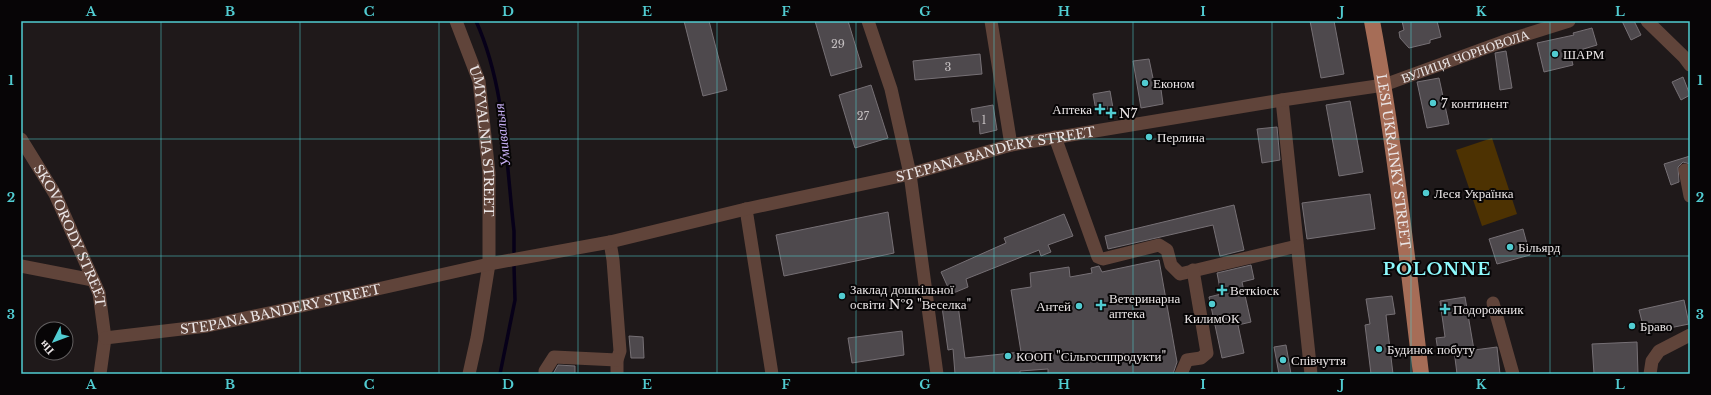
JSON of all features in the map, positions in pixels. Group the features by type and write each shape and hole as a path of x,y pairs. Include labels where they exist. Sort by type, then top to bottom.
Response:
{"main road":[{"name":"LESI UKRAINKY STREET","path":"1372,21 1384,85 1399,188 1421,374"}],"street":[{"name":"UMYVALNIA STREET","path":"456,21 479,81 489,172 489,264"},
{"path":"868,21 891,89 910,174 937,374"},
{"path":"991,21 1011,144"},
{"name":"ВУЛИЦЯ ЧОРНОВОЛА","path":"1384,85 1502,42 1568,21"},
{"path":"1647,21 1684,57 1690,65"},
{"name":"STEPANA BANDERY STREET","path":"105,338 207,326 305,306 489,264 610,242 746,209 910,174 1011,144 1384,85"},
{"path":"1282,100 1311,374"},
{"path":"1055,137 1098,257 1103,259 1159,245 1167,250 1171,265 1174,270 1180,274 1297,246"},
{"name":"SKOVORODY STREET","path":"21,139 55,194 99,293 105,338"},
{"path":"1684,170 1690,196"},
{"path":"746,209 772,374"},
{"path":"610,242 613,260 620,351 617,360 617,374"},
{"path":"469,374 477,338 489,264"},
{"path":"21,266 93,280"},
{"path":"1181,374 1187,360 1201,358 1207,353 1192,270"},
{"path":"1493,303 1513,374"},
{"path":"1650,374 1652,361 1660,351 1690,334"},
{"path":"100,374 105,338"},
{"path":"545,374 545,371 554,358 617,360"}],"shaded area":[{"path":"1492,138 1517,214 1482,226 1456,150"}],"building":[{"path":"684,21 709,21 727,90 703,96"},
{"path":"815,21 848,21 862,67 831,76"},
{"path":"1310,21 1334,21 1344,74 1321,78"},
{"path":"1402,21 1437,21 1441,37 1430,40 1430,43 1409,48 1400,38 1399,32 1404,30"},
{"path":"1622,21 1634,21 1641,35 1631,40"},
{"name":"ШАРМ","path":"1592,28 1597,45 1570,53 1573,65 1544,72 1537,43 1574,35 1573,33"},
{"path":"1506,51 1512,88 1500,90 1495,53"},
{"path":"980,54 982,74 915,80 913,61"},
{"name":"Економ","path":"1149,59 1154,83 1160,82 1163,104 1141,108 1133,61"},
{"path":"1683,77 1690,95 1681,100 1672,82"},
{"name":"7 континент","path":"1439,78 1449,124 1427,128 1417,82"},
{"path":"871,85 888,138 855,148 839,95"},
{"path":"1110,91 1113,108 1096,111 1093,94"},
{"path":"1350,101 1363,172 1339,176 1326,105"},
{"path":"993,105 997,130 980,134 979,121 973,122 971,109"},
{"path":"1277,127 1280,160 1262,163 1257,129"},
{"path":"1690,156 1690,164 1683,162 1678,167 1679,182 1671,185 1664,164"},
{"path":"1370,194 1375,229 1307,239 1302,203"},
{"path":"1234,205 1244,250 1220,256 1213,225 1108,249 1105,236"},
{"path":"888,212 894,253 784,276 776,235"},
{"path":"1064,214 1073,236 1048,245 1051,252 1041,256 1039,250 966,279 968,287 951,294 941,272 1006,243 1004,238"},
{"name":"Більярд","path":"1523,229 1530,255 1497,264 1489,239"},
{"path":"1159,260 1177,362 1173,374 1048,374 1048,369 1020,371 1020,374 955,374 953,349 948,350 942,307 958,305 965,358 1021,352 1011,290 1031,287 1030,273 1069,267 1070,277 1092,273 1091,268 1099,266 1102,272"},
{"path":"1251,265 1254,279 1242,282 1251,322 1238,325 1244,353 1222,358 1209,297 1221,294 1217,273"},
{"name":"Будинок побуту","path":"1392,296 1395,314 1386,315 1393,374 1371,374 1365,325 1370,324 1366,299"},
{"path":"1465,297 1474,350 1497,347 1500,374 1457,374 1454,350 1438,351 1436,338 1445,337 1440,301"},
{"path":"1684,300 1689,324 1645,333 1639,310"},
{"path":"902,331 904,355 852,363 848,338"},
{"path":"629,336 643,337 644,358 631,358"},
{"path":"1637,342 1638,374 1594,374 1592,344"},
{"name":"Співчуття","path":"1286,345 1291,374 1279,374 1274,347"},
{"path":"558,365 575,366 575,374 553,374"}],"waterway":[{"name":"Умивальня","path":"476,21 486,46 499,97 514,231 514,252"},
{"name":"Умивальня","path":"500,374 515,300 514,266"}],"place":[{"name":"ШАРМ","path":"1555,54"},
{"name":"Економ","path":"1145,83"},
{"name":"7 континент","path":"1433,103"},
{"name":"Аптека","path":"1100,109"},
{"name":"N7","path":"1111,113"},
{"name":"Перлина","path":"1149,137"},
{"name":"Леся Українка","path":"1426,193"},
{"name":"Більярд","path":"1510,247"},
{"name":"Веткіоск","path":"1222,290"},
{"name":"Заклад дошкільної освіти №2 \"Веселка\"","path":"842,296"},
{"name":"КилимОК","path":"1212,304"},
{"name":"Ветеринарна аптека","path":"1101,305"},
{"name":"Антей","path":"1079,306"},
{"name":"Подорожник","path":"1445,309"},
{"name":"Браво","path":"1632,326"},
{"name":"Будинок побуту","path":"1379,349"},
{"name":"КООП \"Сільгосппродукти\"","path":"1008,356"},
{"name":"Співчуття","path":"1283,360"}],"district":[{"name":"POLONNE","path":"1437,269"}]}
